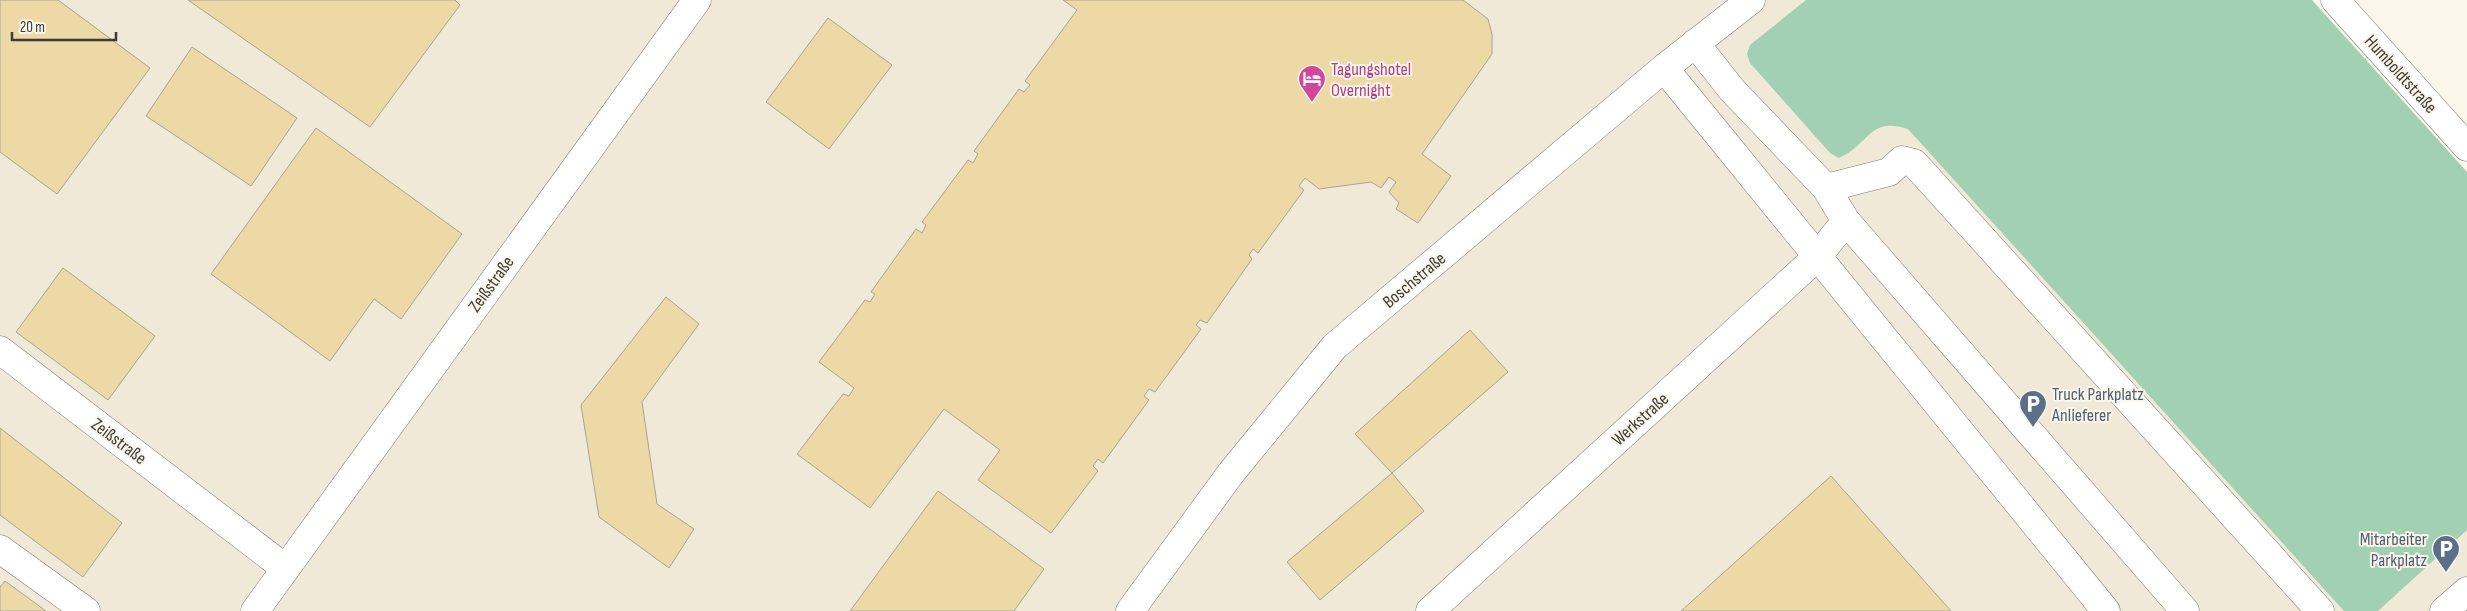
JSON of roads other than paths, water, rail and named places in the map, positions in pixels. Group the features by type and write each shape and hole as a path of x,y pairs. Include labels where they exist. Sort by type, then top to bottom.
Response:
{"street":[{"name":"Zeißstraße","path":"254,611 697,0"},
{"name":"Boschstraße","path":"1130,611 1231,473 1335,346 1664,68 1751,0"},
{"name":"Humboldtstraße","path":"2335,0 2467,148"},
{"path":"1695,43 1732,90 1826,188 1846,221 2185,611"},
{"path":"1664,68 2106,611"},
{"path":"1826,188 1889,172 1902,160 1914,162 2320,611"},
{"name":"Werkstraße","path":"1430,611 1817,256 1846,221"},
{"name":"Zeißstraße","path":"0,350 285,568"},
{"path":"0,549 86,611"},
{"path":"2444,611 2467,591"}],"place":[{"name":"Tagungshotel Overnight","path":"1312,103"},
{"name":"Truck Parkplatz Anlieferer","path":"2033,428"},
{"name":"Mitarbeiter Parkplatz","path":"2446,573"}]}
